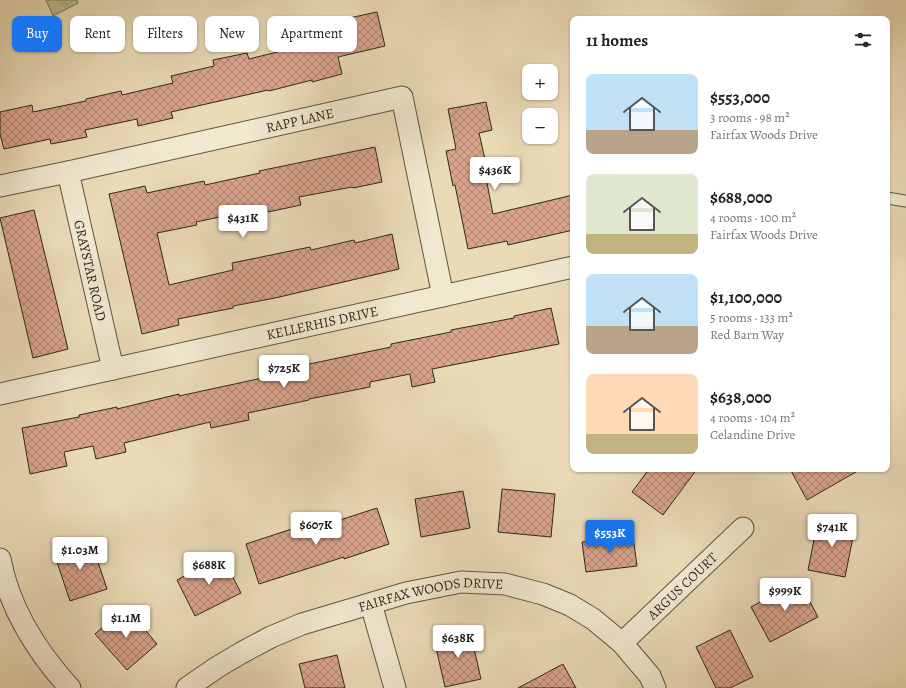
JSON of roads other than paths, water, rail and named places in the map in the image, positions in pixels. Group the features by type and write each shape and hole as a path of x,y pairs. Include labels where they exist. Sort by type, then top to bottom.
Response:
{"street":[{"name":"RAPP LANE","path":"0,186 402,97 444,296"},
{"name":"GRAYSTAR ROAD","path":"68,172 113,369"},
{"name":"KELLERHIS DRIVE","path":"0,394 570,268"},
{"name":"ARGUS COURT","path":"622,643 743,528"},
{"path":"0,559 12,601 30,634 54,670 70,688"},
{"name":"FAIRFAX WOODS DRIVE","path":"187,688 216,668 272,637 302,624 406,594 461,582 505,584 543,594 570,605 593,620 622,643 650,676 655,688"},
{"path":"371,604 395,688"}],"lane":[{"path":"890,198 906,201"}]}
